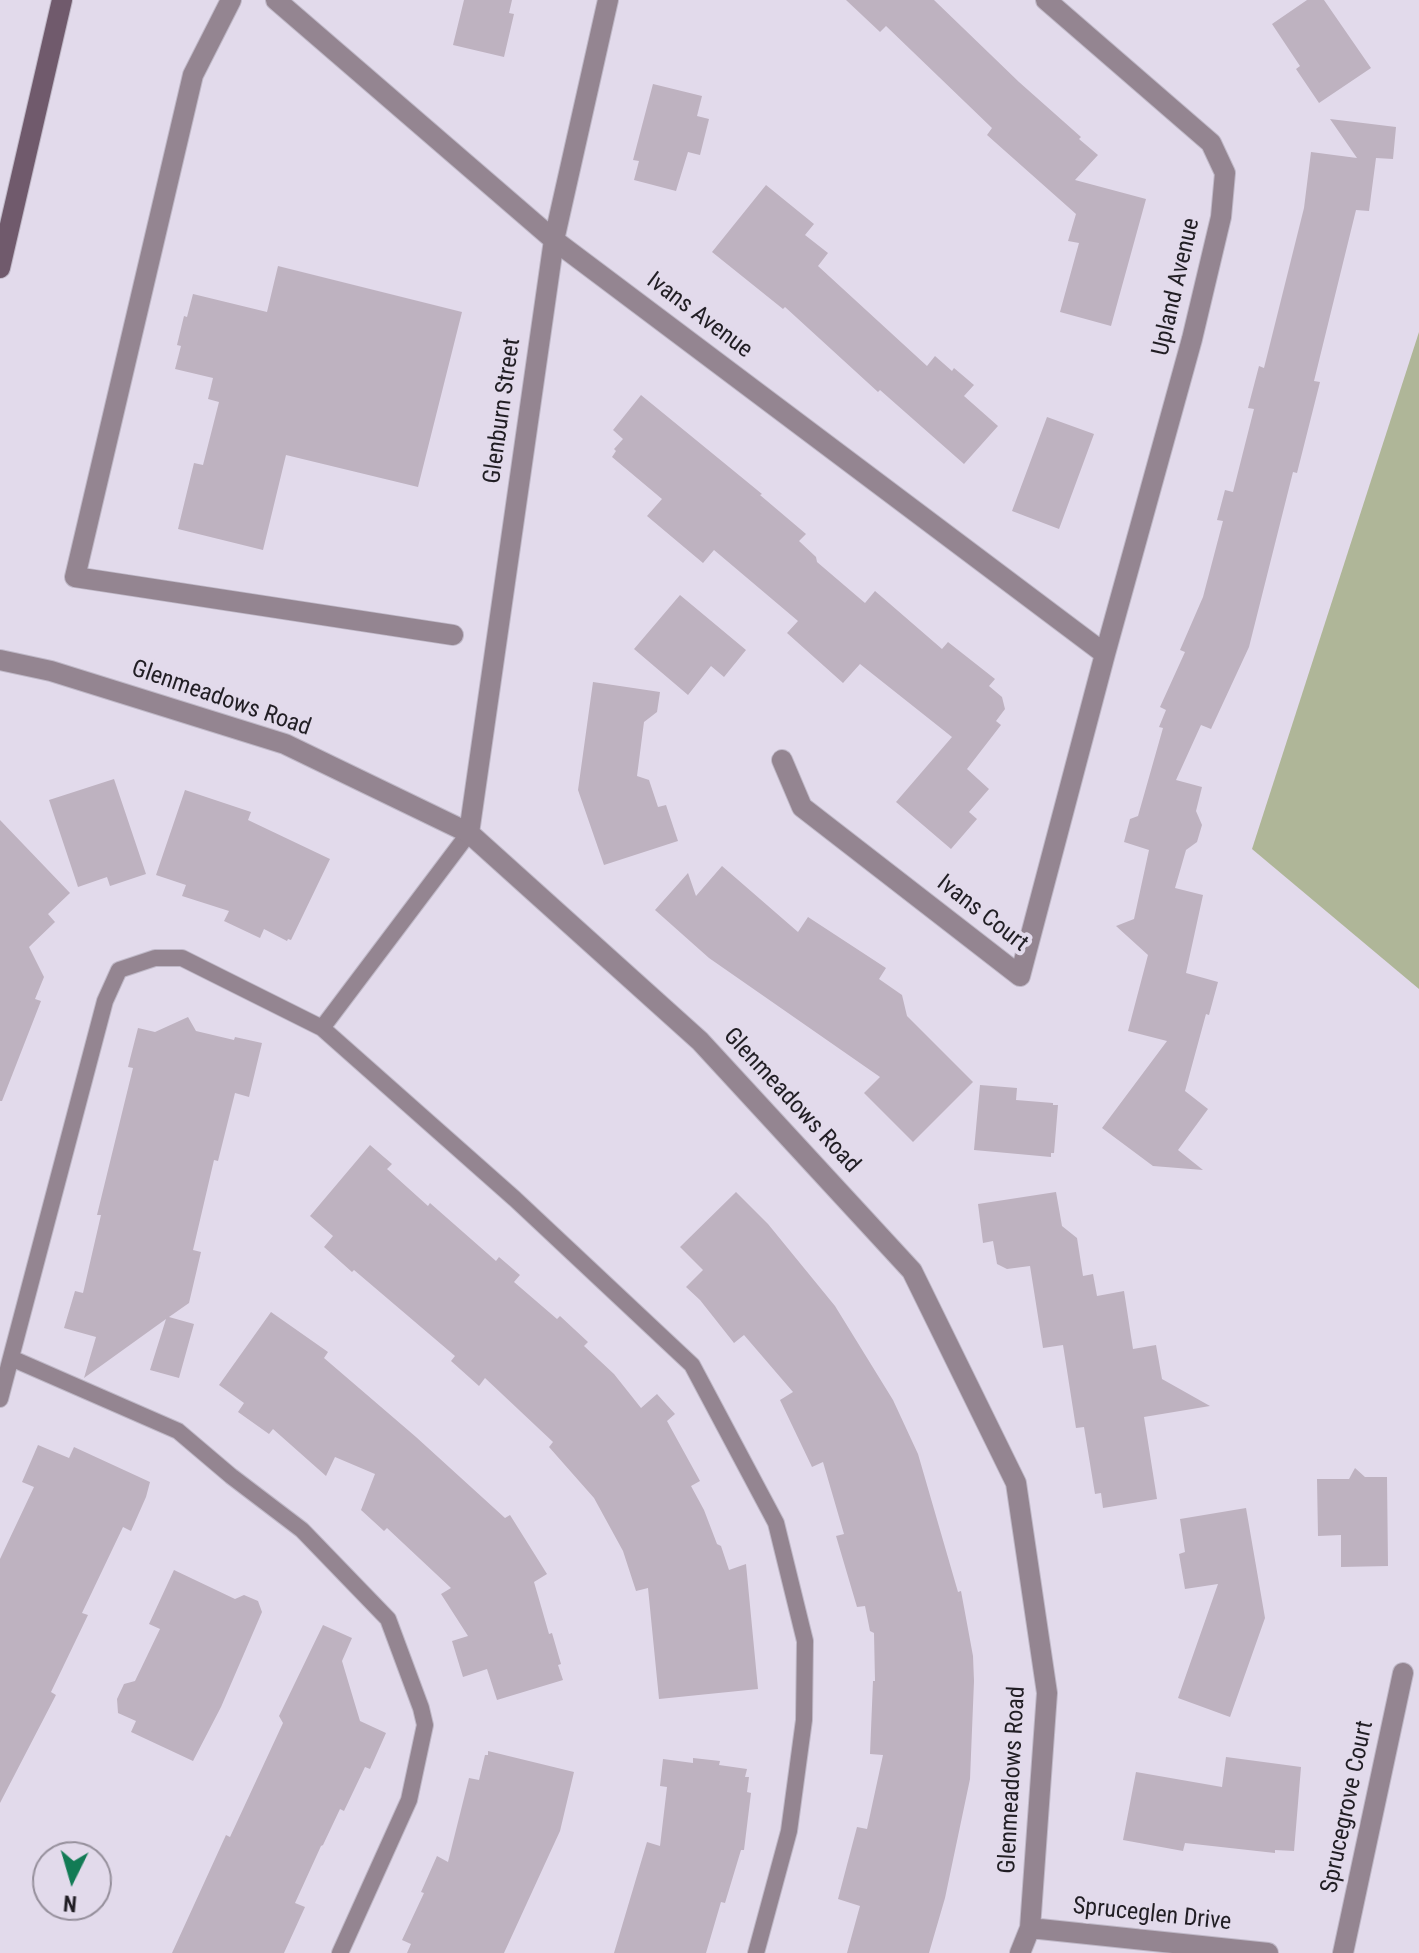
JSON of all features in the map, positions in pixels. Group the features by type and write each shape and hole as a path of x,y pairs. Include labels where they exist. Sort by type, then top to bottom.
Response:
{"main road":[{"path":"0,268 62,0"}],"street":[{"path":"231,0 193,75 75,577 453,635"},
{"name":"Ivans Avenue","path":"276,0 554,240 1105,654"},
{"name":"Glenburn Street","path":"469,833 554,240 608,0"},
{"name":"Upland Avenue","path":"1046,0 1211,143 1225,173 1221,217 1192,339 1105,654"},
{"name":"Ivans Court","path":"782,760 802,807 1020,976 1105,654"},
{"name":"Glenmeadows Road","path":"0,660 51,671 285,744 469,833 700,1041 912,1271 1016,1483 1047,1693 1030,1928 1020,1953"},
{"name":"Sprucegrove Court","path":"1343,1953 1403,1673"},
{"name":"Spruceglen Drive","path":"1030,1928 1268,1953"}],"lane":[{"path":"322,1028 469,833"},
{"path":"0,1399 105,1001 119,970 155,958 182,958 322,1028 515,1199 692,1365 776,1523 805,1641 804,1720 789,1831 756,1953"},
{"path":"11,1358 178,1431 302,1530 388,1619 425,1725 409,1800 340,1953"}],"green space":[{"path":"1419,332 1419,989 1252,849"}],"building":[{"path":"464,0 512,0 509,13 514,14 504,57 453,45"},
{"path":"846,0 934,0 1098,155 1075,180 1146,199 1111,326 1060,312 1079,243 1068,241 1076,214 987,135 992,128 886,26 880,32"},
{"path":"1307,0 1324,0 1371,68 1319,103 1296,69 1300,66 1272,24"},
{"path":"653,84 702,96 697,116 709,119 700,155 688,152 676,191 634,180 639,161 633,160"},
{"path":"1330,119 1396,127 1393,159 1376,158 1369,211 1356,210 1314,381 1320,382 1297,473 1293,472 1249,647 1211,729 1201,725 1176,780 1202,787 1196,811 1202,825 1197,842 1186,850 1175,888 1203,895 1186,973 1218,982 1185,1091 1208,1109 1178,1150 1203,1170 1153,1166 1102,1128 1167,1041 1128,1031 1148,955 1116,926 1134,919 1149,850 1124,842 1130,819 1138,816 1163,728 1159,727 1166,710 1160,707 1185,652 1180,650 1203,597 1223,521 1217,520 1225,490 1233,492 1254,409 1248,408 1259,366 1264,368 1304,208 1311,152 1357,158"},
{"path":"766,185 814,224 805,235 828,253 818,266 927,366 935,356 974,385 964,396 998,426 964,464 880,390 878,392 785,307 783,309 712,252"},
{"path":"278,266 462,312 418,487 286,455 263,550 178,529 194,463 203,465 219,402 208,399 213,378 175,369 181,346 177,345 193,294 267,312"},
{"path":"641,395 806,534 799,541 816,557 817,562 865,603 875,591 942,649 948,642 995,679 989,686 1002,697 1005,709 996,721 1001,725 967,769 989,789 969,812 977,819 951,849 896,802 952,737 860,664 843,683 787,633 798,621 714,550 703,563 647,516 662,499 612,457 616,451 614,449 623,439 613,430"},
{"path":"1047,417 1094,434 1059,529 1012,511"},
{"path":"680,595 746,650 724,677 711,666 688,695 634,649"},
{"path":"593,682 660,692 657,712 644,722 637,776 649,780 658,807 666,805 678,841 604,865 578,790"},
{"path":"114,779 146,874 110,886 107,877 78,887 49,800"},
{"path":"185,790 251,812 248,820 330,859 291,940 287,941 264,929 260,938 224,921 229,911 182,896 186,885 156,875"},
{"path":"0,820 70,893 48,914 55,922 29,947 44,977 35,999 41,1001 2,1101 0,1101"},
{"path":"722,866 798,932 808,917 886,968 879,979 902,995 907,1016 973,1082 913,1142 864,1093 880,1077 709,958 655,910 688,873 696,896"},
{"path":"188,1017 196,1031 262,1043 249,1097 235,1093 218,1161 214,1160 193,1250 201,1252 189,1303 169,1317 194,1324 179,1378 150,1370 166,1319 84,1378 96,1337 64,1328 75,1291 83,1293 101,1215 97,1215 133,1068 128,1067 138,1028 155,1032"},
{"path":"980,1085 1017,1088 1016,1100 1058,1105 1054,1153 1051,1157 974,1150"},
{"path":"370,1145 392,1164 387,1169 428,1206 430,1203 496,1261 499,1257 520,1275 514,1282 557,1319 560,1316 588,1342 584,1346 614,1374 641,1408 657,1394 675,1414 667,1421 700,1481 691,1486 717,1544 721,1546 729,1570 746,1564 758,1689 659,1699 648,1588 636,1591 623,1551 594,1498 549,1447 553,1442 485,1378 479,1386 451,1361 455,1356 324,1247 333,1236 310,1216"},
{"path":"736,1192 768,1224 835,1306 893,1400 918,1454 958,1592 961,1591 973,1656 970,1779 945,1898 929,1953 847,1953 860,1906 838,1899 857,1827 867,1829 883,1755 870,1754 875,1681 874,1633 870,1631 865,1606 857,1607 836,1536 844,1534 823,1462 812,1467 780,1400 793,1392 744,1335 734,1343 686,1287 703,1270 680,1247"},
{"path":"1056,1192 1062,1226 1077,1238 1083,1276 1093,1274 1097,1296 1124,1291 1133,1349 1156,1345 1162,1379 1210,1406 1144,1417 1157,1499 1103,1508 1101,1493 1095,1494 1084,1427 1076,1428 1063,1345 1043,1348 1030,1266 1007,1269 997,1264 993,1241 983,1243 978,1204"},
{"path":"271,1312 328,1352 324,1358 505,1518 510,1515 547,1574 534,1582 549,1634 552,1633 563,1680 497,1700 487,1669 463,1677 452,1641 468,1636 441,1594 451,1588 387,1528 384,1531 361,1510 375,1474 335,1457 326,1476 273,1429 269,1434 238,1412 244,1403 219,1385"},
{"path":"38,1445 69,1458 74,1447 150,1482 131,1531 123,1527 82,1613 88,1615 51,1692 56,1695 0,1803 0,1559 34,1487 22,1482"},
{"path":"1355,1468 1365,1477 1387,1477 1388,1566 1341,1567 1341,1535 1318,1536 1317,1479 1349,1479"},
{"path":"1246,1508 1265,1618 1230,1717 1178,1698 1218,1584 1185,1589 1179,1554 1185,1552 1180,1519"},
{"path":"174,1570 235,1599 244,1595 258,1601 262,1612 221,1707 193,1761 131,1732 136,1721 118,1713 117,1699 124,1684 135,1681 160,1629 149,1624"},
{"path":"323,1625 352,1638 342,1661 360,1721 386,1733 370,1769 365,1767 344,1811 340,1809 321,1846 295,1903 305,1907 284,1953 172,1953 226,1835 230,1837 283,1723 279,1716"},
{"path":"488,1751 574,1772 560,1831 504,1953 407,1953 411,1944 402,1940 424,1893 421,1892 437,1856 448,1862 469,1778 479,1780"},
{"path":"1226,1757 1301,1767 1294,1851 1275,1850 1275,1853 1185,1843 1183,1851 1123,1840 1136,1772 1222,1787"},
{"path":"693,1758 720,1761 719,1765 747,1769 747,1792 751,1793 744,1850 741,1850 725,1903 721,1902 706,1953 614,1953 647,1842 660,1846 667,1787 660,1786 663,1759 693,1763"}]}
